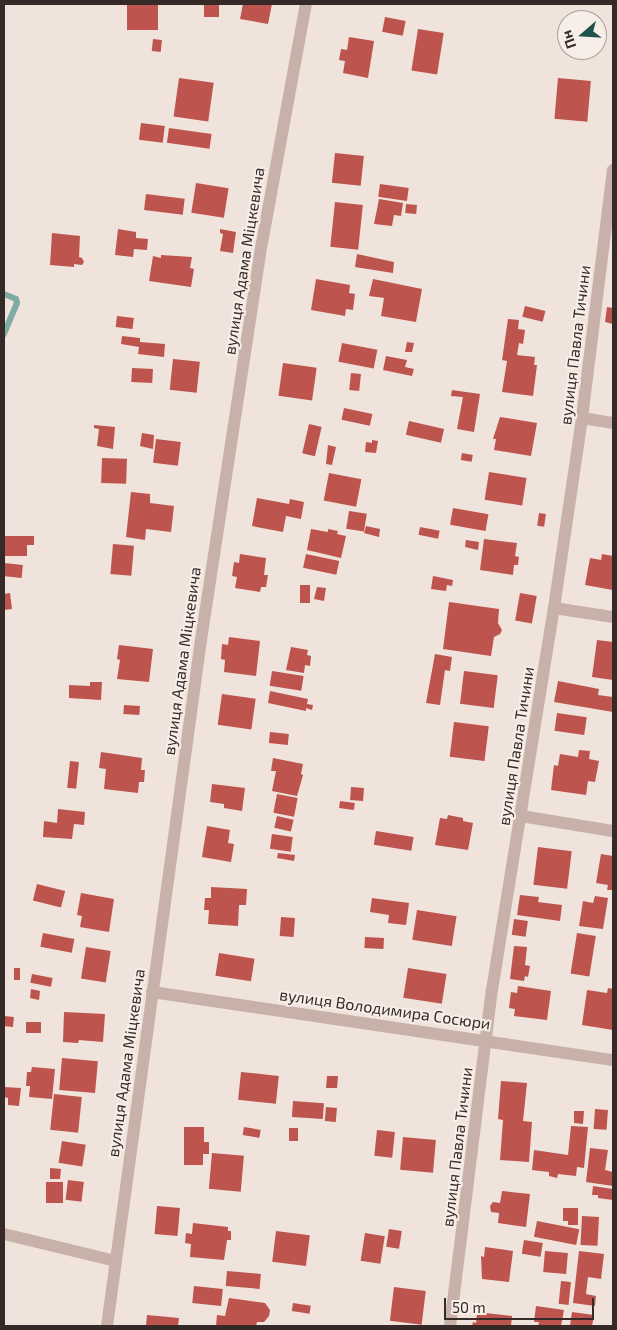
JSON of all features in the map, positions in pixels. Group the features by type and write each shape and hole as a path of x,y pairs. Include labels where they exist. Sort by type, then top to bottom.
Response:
{"street":[{"name":"вулиця Адама Міцкевича","path":"107,1326 207,601 262,243 306,4"},
{"name":"вулиця Павла Тичини","path":"450,1326 492,990 554,608 610,229 613,170"},
{"path":"582,418 613,423"},
{"path":"554,608 613,617"},
{"path":"521,816 613,831"},
{"name":"вулиця Володимира Сосюри","path":"152,992 613,1060"},
{"path":"4,1234 116,1261"}],"building":[{"path":"127,4 158,4 158,30 127,30"},
{"path":"204,4 219,4 219,17 204,17"},
{"path":"243,4 272,4 268,24 240,19"},
{"path":"385,17 406,21 403,36 382,32"},
{"path":"418,29 444,33 437,75 411,70"},
{"path":"349,37 374,41 368,78 343,73 345,61 339,60 341,49 347,50"},
{"path":"153,39 162,40 161,52 152,51"},
{"path":"179,78 214,83 208,121 174,117"},
{"path":"558,78 591,81 587,122 554,119"},
{"path":"141,123 165,126 163,143 139,140"},
{"path":"169,128 212,134 209,149 167,143"},
{"path":"335,153 364,156 361,186 332,183"},
{"path":"196,183 229,188 224,218 191,213"},
{"path":"380,184 409,188 407,201 378,197"},
{"path":"146,194 185,199 183,215 144,210"},
{"path":"379,199 403,203 401,216 394,215 392,226 374,224"},
{"path":"335,202 363,205 358,250 330,247"},
{"path":"406,204 417,205 416,214 405,213"},
{"path":"118,229 136,232 136,238 148,239 147,250 134,249 133,257 115,255"},
{"path":"220,229 236,232 233,253 220,251 223,234 220,233"},
{"path":"52,233 80,236 79,257 84,262 82,265 74,264 74,267 50,265"},
{"path":"357,254 394,262 393,273 355,267"},
{"path":"161,255 192,257 190,268 194,269 191,287 149,281 153,256 161,258"},
{"path":"316,279 350,285 349,293 355,294 353,310 346,309 345,316 311,310"},
{"path":"373,279 422,289 416,322 381,316 384,298 369,296"},
{"path":"525,306 545,311 543,322 522,317"},
{"path":"607,307 613,308 613,324 605,322"},
{"path":"117,316 134,318 133,329 116,327"},
{"path":"508,319 519,320 518,329 525,330 523,344 519,343 517,355 535,357 534,365 537,365 533,396 502,392 507,361 502,360"},
{"path":"122,336 140,338 140,342 165,344 164,357 138,354 139,347 121,344"},
{"path":"407,342 414,343 412,352 405,352"},
{"path":"342,343 377,350 374,369 338,362"},
{"path":"386,356 407,360 405,367 414,369 412,376 383,370"},
{"path":"173,359 200,362 197,393 170,390"},
{"path":"283,363 317,368 312,400 278,396"},
{"path":"132,368 153,369 152,383 131,382"},
{"path":"351,373 361,374 359,391 349,390"},
{"path":"452,390 480,394 474,432 457,429 463,397 451,396"},
{"path":"344,408 372,414 370,426 342,420"},
{"path":"500,417 537,423 531,456 494,450 496,439 493,439"},
{"path":"409,421 444,429 441,443 406,435"},
{"path":"309,424 322,427 315,456 302,453"},
{"path":"94,425 115,427 113,449 97,446 99,429 94,428"},
{"path":"142,433 154,435 153,449 140,446"},
{"path":"156,439 181,442 178,466 153,463"},
{"path":"372,440 378,441 376,453 365,452 366,442 372,443"},
{"path":"328,445 336,447 332,465 326,464"},
{"path":"462,453 473,455 472,462 461,460"},
{"path":"102,458 127,459 126,484 101,483"},
{"path":"489,472 527,478 522,506 485,500"},
{"path":"329,473 361,479 356,507 324,500"},
{"path":"131,492 150,494 150,503 174,506 171,532 146,529 145,540 126,537"},
{"path":"257,498 289,504 290,499 304,502 301,519 286,516 283,532 252,526"},
{"path":"453,508 488,514 486,531 450,525"},
{"path":"349,511 367,514 364,532 346,529"},
{"path":"539,513 546,514 544,527 537,526"},
{"path":"366,526 380,529 379,537 364,533"},
{"path":"420,527 440,531 438,539 418,535"},
{"path":"311,529 328,532 328,529 338,531 337,534 346,536 341,558 307,550"},
{"path":"4,536 34,536 34,545 27,545 27,556 4,556"},
{"path":"484,539 517,543 515,556 519,557 518,565 514,565 513,575 480,570"},
{"path":"466,540 479,542 478,550 465,547"},
{"path":"113,544 134,546 131,576 110,574"},
{"path":"240,554 266,558 264,575 268,575 266,587 261,587 260,592 235,588 237,577 232,576 234,562 239,563"},
{"path":"306,554 339,561 336,575 303,568"},
{"path":"602,554 613,556 613,590 585,585 590,558 601,560"},
{"path":"4,563 23,565 22,578 4,576"},
{"path":"433,576 453,580 452,586 447,585 446,591 431,589"},
{"path":"300,585 310,585 310,603 300,603"},
{"path":"317,587 326,588 324,601 314,599"},
{"path":"10,593 12,609 4,610 4,594"},
{"path":"520,593 537,596 532,624 515,621"},
{"path":"449,602 499,609 498,623 502,630 500,634 494,637 491,656 443,649"},
{"path":"229,637 260,641 256,676 224,672 225,660 221,659 222,644 228,645"},
{"path":"597,640 613,642 613,680 592,677"},
{"path":"119,645 153,649 149,682 117,679 120,660 117,659"},
{"path":"291,647 308,650 307,655 311,656 310,666 305,665 304,673 286,670"},
{"path":"435,654 452,657 450,671 445,670 440,705 426,703"},
{"path":"272,671 304,676 301,691 270,686"},
{"path":"464,671 498,675 494,708 460,704"},
{"path":"558,681 599,689 598,695 613,697 613,712 554,702"},
{"path":"90,682 102,682 101,700 69,698 69,685 90,686"},
{"path":"270,691 308,699 307,704 313,705 312,710 306,708 306,711 268,703"},
{"path":"222,694 256,699 251,729 218,725"},
{"path":"124,705 140,706 139,715 123,714"},
{"path":"557,713 587,717 584,735 554,731"},
{"path":"454,722 489,726 484,761 450,757"},
{"path":"270,732 289,734 288,745 269,743"},
{"path":"579,750 590,751 589,759 599,761 595,782 588,781 586,795 551,790 554,765 558,766 560,754 578,757"},
{"path":"101,752 142,758 141,770 145,770 144,782 139,782 138,793 104,789 106,769 99,768"},
{"path":"273,758 303,764 301,774 303,775 297,796 272,791 276,771 271,771"},
{"path":"70,761 79,762 76,789 67,788"},
{"path":"212,784 245,788 242,811 224,808 224,804 210,802"},
{"path":"351,787 364,788 363,801 350,800"},
{"path":"277,794 298,798 294,817 273,813"},
{"path":"340,801 355,803 354,810 339,808"},
{"path":"58,809 85,812 84,825 74,824 72,839 43,837 44,821 57,823"},
{"path":"448,815 463,818 463,821 473,823 468,850 435,845 440,818 447,819"},
{"path":"277,816 294,820 291,832 274,828"},
{"path":"207,826 230,830 228,843 234,844 231,862 202,857"},
{"path":"376,831 414,837 411,851 374,845"},
{"path":"272,834 293,837 291,852 270,849"},
{"path":"538,847 572,851 567,889 533,885"},
{"path":"278,853 295,855 294,861 277,858"},
{"path":"601,854 613,856 613,890 607,890 608,885 596,883"},
{"path":"37,884 65,891 61,908 33,900"},
{"path":"211,887 247,889 246,905 239,905 238,926 208,924 209,910 204,910 205,898 211,898"},
{"path":"81,893 114,899 109,932 80,927 82,916 77,915"},
{"path":"520,895 539,897 538,902 562,905 560,921 517,915"},
{"path":"595,896 608,898 603,929 579,926 583,901 593,903"},
{"path":"372,898 409,903 406,925 388,923 389,915 370,912"},
{"path":"417,910 457,916 452,946 412,940"},
{"path":"281,917 295,918 294,937 280,936"},
{"path":"514,919 528,921 526,937 512,935"},
{"path":"43,933 74,939 72,953 40,947"},
{"path":"577,933 596,936 589,976 571,973"},
{"path":"365,937 384,938 383,949 364,948"},
{"path":"514,946 527,947 525,965 530,966 528,977 525,976 524,981 510,979"},
{"path":"86,947 111,951 106,983 81,979"},
{"path":"219,953 255,959 251,981 215,976"},
{"path":"14,968 20,968 20,980 14,980"},
{"path":"408,968 447,974 442,1004 403,998"},
{"path":"32,974 53,978 51,987 30,983"},
{"path":"518,986 551,991 547,1020 514,1016 515,1009 509,1008 511,992 517,993"},
{"path":"608,988 613,989 613,1030 582,1025 587,990 607,993"},
{"path":"31,989 40,991 39,1000 30,998"},
{"path":"64,1012 105,1014 103,1042 79,1040 78,1043 63,1042"},
{"path":"4,1016 14,1017 13,1027 4,1026"},
{"path":"26,1022 41,1022 41,1033 26,1033"},
{"path":"62,1058 98,1061 95,1093 59,1090"},
{"path":"32,1067 55,1069 52,1099 29,1097 30,1086 26,1086 27,1072 31,1072"},
{"path":"241,1072 279,1076 276,1104 238,1100"},
{"path":"327,1076 338,1076 337,1088 326,1088"},
{"path":"501,1081 527,1083 523,1121 532,1122 529,1162 500,1160 503,1120 498,1119"},
{"path":"4,1087 21,1088 19,1106 8,1105 8,1098 4,1097"},
{"path":"54,1094 82,1097 78,1133 50,1130"},
{"path":"293,1101 324,1103 323,1119 292,1117"},
{"path":"326,1107 337,1108 336,1122 325,1121"},
{"path":"595,1109 608,1110 607,1130 594,1129"},
{"path":"574,1111 584,1111 583,1124 574,1123"},
{"path":"571,1126 588,1127 584,1168 577,1167 576,1176 558,1174 557,1178 549,1176 549,1172 532,1170 534,1150 568,1155"},
{"path":"184,1127 204,1127 204,1142 209,1142 209,1154 203,1154 203,1165 184,1165"},
{"path":"244,1127 261,1130 259,1138 243,1135"},
{"path":"289,1128 298,1128 298,1141 289,1141"},
{"path":"377,1130 395,1132 392,1158 374,1156"},
{"path":"403,1137 436,1140 433,1173 400,1170"},
{"path":"62,1141 86,1145 82,1166 59,1163"},
{"path":"590,1148 608,1150 605,1170 613,1172 613,1186 586,1182"},
{"path":"212,1153 244,1156 241,1192 209,1189"},
{"path":"50,1168 61,1169 60,1179 50,1179"},
{"path":"68,1180 84,1182 81,1202 66,1200"},
{"path":"46,1182 63,1182 63,1203 46,1203"},
{"path":"593,1186 613,1189 613,1200 598,1198 598,1195 592,1195"},
{"path":"502,1191 530,1194 526,1227 498,1223 499,1213 491,1212 490,1206 493,1202 500,1203"},
{"path":"157,1206 180,1208 177,1236 155,1234"},
{"path":"563,1208 578,1208 578,1225 568,1225 568,1221 563,1221"},
{"path":"582,1216 599,1217 597,1246 580,1245"},
{"path":"537,1221 579,1229 576,1245 534,1237"},
{"path":"193,1223 228,1227 228,1231 231,1231 231,1240 227,1240 224,1260 190,1257 191,1244 185,1243 186,1233 192,1234"},
{"path":"389,1229 402,1231 399,1249 386,1247"},
{"path":"276,1231 310,1235 306,1266 272,1262"},
{"path":"365,1233 385,1236 380,1264 361,1261"},
{"path":"524,1240 543,1243 541,1257 522,1254"},
{"path":"485,1247 513,1251 509,1282 482,1279 481,1256 484,1257"},
{"path":"545,1251 568,1253 566,1274 543,1272"},
{"path":"579,1251 604,1254 601,1279 588,1277 586,1294 596,1296 595,1306 573,1303"},
{"path":"227,1271 261,1274 260,1289 226,1286"},
{"path":"561,1281 571,1282 569,1305 559,1304"},
{"path":"194,1286 223,1289 221,1306 192,1303"},
{"path":"394,1287 426,1291 422,1325 390,1321"},
{"path":"229,1298 265,1303 270,1310 269,1316 264,1322 257,1322 256,1326 216,1326 217,1315 225,1316"},
{"path":"293,1303 311,1306 310,1314 292,1311"},
{"path":"536,1306 564,1310 561,1326 538,1326 539,1322 534,1322"},
{"path":"477,1312 512,1316 511,1326 472,1326 473,1322 476,1323"},
{"path":"572,1312 594,1315 592,1326 570,1326"},
{"path":"147,1315 179,1318 178,1326 146,1326"}],"waterway":[{"path":"4,294 16,299 17,303 4,334"}]}
